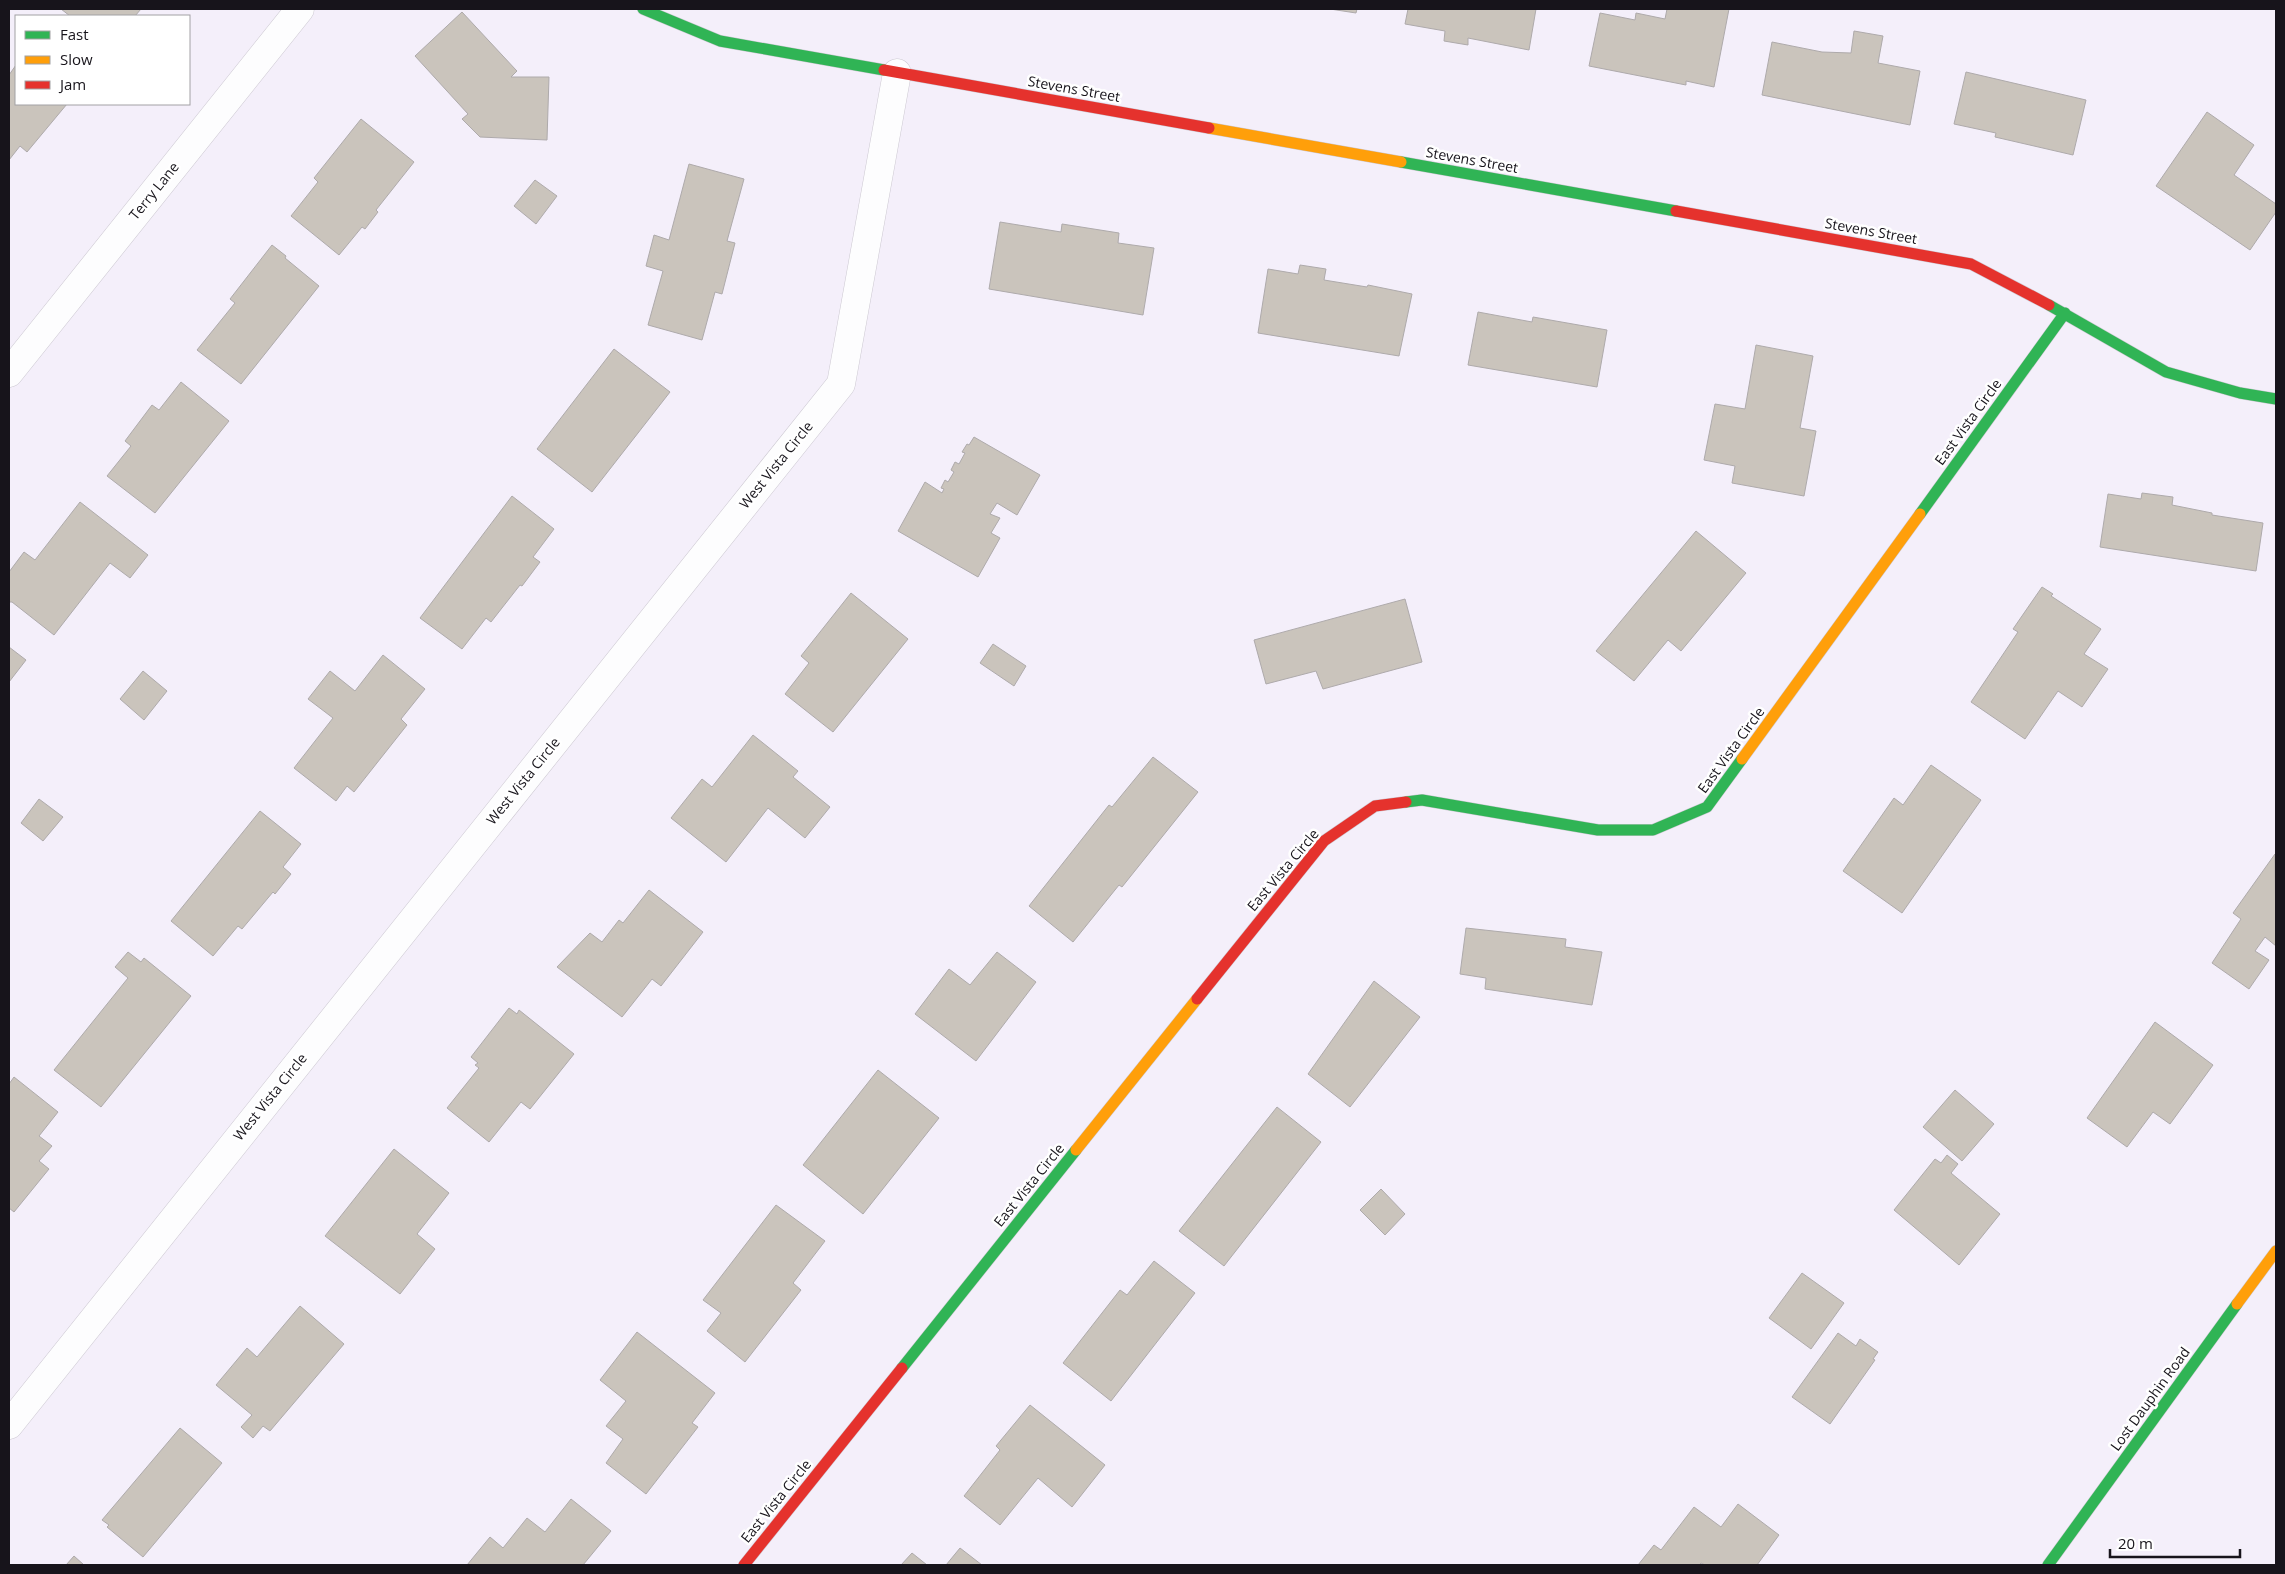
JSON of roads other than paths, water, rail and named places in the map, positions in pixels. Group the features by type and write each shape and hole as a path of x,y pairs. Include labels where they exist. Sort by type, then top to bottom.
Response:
{"street":[{"name":"Terry Lane","path":"9,373 300,9"},
{"name":"Stevens Street","path":"643,9 720,42 1971,264 2065,313 2166,372 2240,393 2276,399"},
{"name":"West Vista Circle","path":"9,1425 841,384 897,73"},
{"name":"East Vista Circle","path":"744,1565 1324,841 1375,806 1422,800 1598,830 1653,830 1707,808 2065,313"},
{"name":"Lost Dauphin Road","path":"2048,1565 2276,1252"}]}
